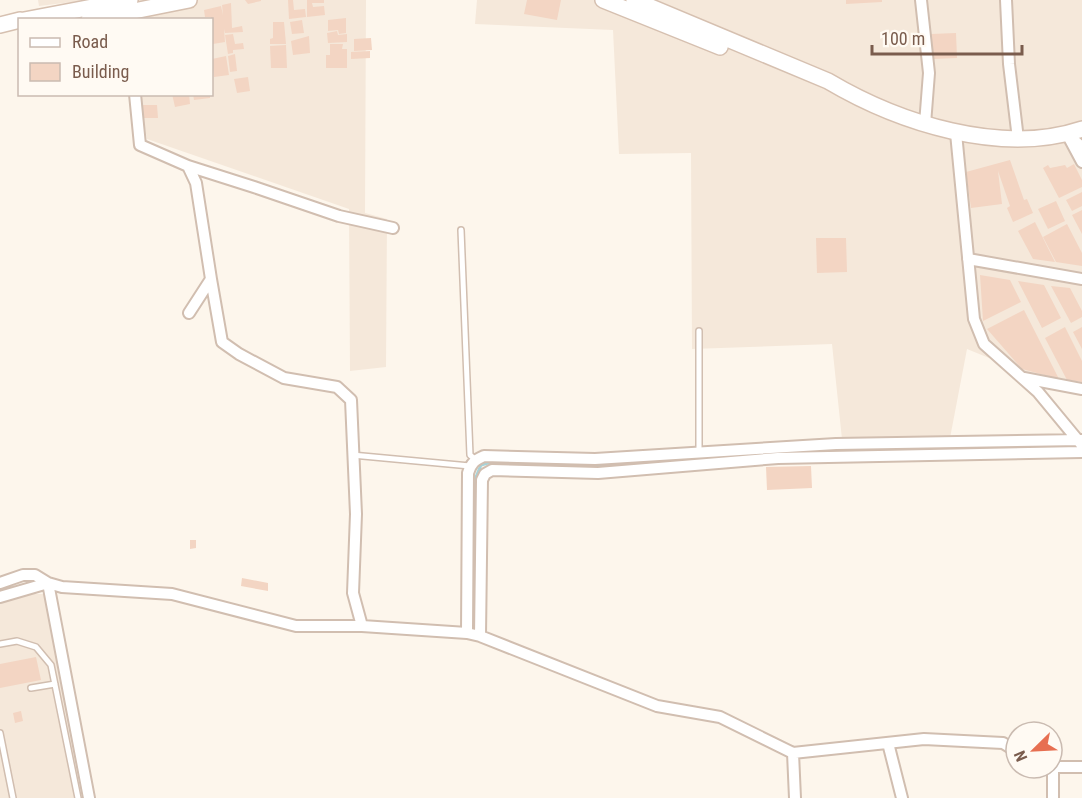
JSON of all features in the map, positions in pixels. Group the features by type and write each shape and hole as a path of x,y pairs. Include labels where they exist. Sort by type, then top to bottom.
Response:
{"main road":[{"path":"33,18 130,0"},
{"path":"123,17 189,0"},
{"path":"603,0 828,92 852,95"},
{"path":"634,0 828,81 852,95 925,124 956,133 1018,139 1067,134 1082,129"},
{"path":"0,25 18,21"},
{"path":"0,35 18,31"}],"street":[{"path":"921,0 929,73 925,124"},
{"path":"1006,0 1009,64 1018,139"},
{"path":"135,96 140,145 188,166 339,216 393,228"},
{"path":"956,133 974,319 984,344 1024,378 1081,442"},
{"path":"1067,134 1082,147"},
{"path":"1067,134 1082,162"},
{"path":"188,166 196,183 222,342 239,354 284,378 337,387 351,400 356,514 353,593 362,626"},
{"path":"968,259 1082,279"},
{"path":"189,313 211,279"},
{"path":"1024,378 1082,389"},
{"path":"467,633 468,473 473,463 484,456 595,459 778,446 1081,442"},
{"path":"778,446 778,459"},
{"path":"480,636 483,480 485,474 492,470 598,473 778,459 1082,452"},
{"path":"0,583 23,575 34,575 48,583 62,587 172,594 296,626 362,626 467,633 480,636 657,706 720,717 793,753 924,739 1004,744"},
{"path":"0,597 48,583"},
{"path":"48,583 89,798"},
{"path":"888,743 902,798"},
{"path":"793,753 795,798"},
{"path":"1064,767 1082,767"},
{"path":"1052,780 1053,798"}],"lane":[{"path":"352,455 473,463 470,454 461,230"},
{"path":"699,331 699,452"},
{"path":"0,644 17,641 36,647 51,665 78,798"},
{"path":"31,688 55,684"},
{"path":"0,733 13,798"}],"shaded area":[{"path":"38,0 88,0 39,6"},
{"path":"114,0 366,0 365,213 387,219 386,367 350,371 349,209 147,139 139,96 213,96 213,18 125,18"},
{"path":"477,0 1082,0 1082,382 1026,373 967,349 950,438 842,439 832,344 692,349 691,153 619,154 613,30 475,24"},
{"path":"26,594 48,594 86,798 0,798 0,604"}],"building":[{"path":"245,0 261,0 261,1 248,4"},
{"path":"288,0 293,0 294,10 305,9 306,17 289,19"},
{"path":"307,0 324,0 324,3 312,3 313,7 324,6 325,15 307,17"},
{"path":"527,0 561,0 557,20 524,14"},
{"path":"846,0 882,0 882,2 846,4"},
{"path":"231,3 232,28 242,26 243,32 225,33 224,29 225,42 213,44 213,18 205,17 204,10 221,6 223,15 222,5"},
{"path":"346,18 346,33 339,34 338,30 328,31 328,20"},
{"path":"302,20 304,33 292,34 290,22"},
{"path":"273,22 284,22 286,44 270,44 270,39 273,38"},
{"path":"337,31 338,35 347,34 347,42 328,43 327,33"},
{"path":"956,33 957,58 933,59 931,34"},
{"path":"233,34 235,44 243,43 244,49 233,50 233,53 228,54 225,35"},
{"path":"309,36 310,53 293,55 291,41"},
{"path":"371,38 372,50 354,51 354,39"},
{"path":"330,44 343,44 342,49 347,49 347,68 326,68 326,55 330,55"},
{"path":"286,45 287,68 271,68 270,46"},
{"path":"370,51 370,58 351,59 351,52"},
{"path":"235,54 237,71 230,72 228,56"},
{"path":"226,56 229,75 214,77 213,59"},
{"path":"248,77 250,91 237,93 234,79"},
{"path":"172,96 189,96 190,104 175,107"},
{"path":"193,96 210,96 210,98 194,100"},
{"path":"141,105 157,105 158,118 142,118"},
{"path":"1010,160 1024,200 1027,199 1033,213 1013,222 1007,208 1010,206 998,171 1002,204 971,208 966,172"},
{"path":"1074,164 1082,180 1082,187 1059,198 1043,168 1048,165 1050,168 1065,165 1067,168"},
{"path":"1082,192 1082,206 1072,211 1066,200"},
{"path":"1056,201 1065,221 1048,229 1038,209"},
{"path":"1082,210 1082,234 1072,215"},
{"path":"1035,222 1055,262 1033,259 1018,231"},
{"path":"1067,224 1082,253 1082,266 1056,262 1043,237"},
{"path":"816,238 846,238 847,272 817,273"},
{"path":"980,275 1010,280 1021,302 983,321"},
{"path":"1018,281 1044,285 1061,318 1042,328"},
{"path":"1051,286 1070,288 1082,311 1082,317 1071,323"},
{"path":"1024,310 1059,379 1022,369 987,329"},
{"path":"1065,327 1082,361 1082,382 1067,380 1045,338"},
{"path":"1082,327 1082,349 1073,332"},
{"path":"811,466 812,488 767,490 766,467"},
{"path":"190,540 196,540 196,548 190,549"},
{"path":"242,578 268,583 268,591 241,586"},
{"path":"36,657 41,680 0,688 0,664"},
{"path":"21,711 23,721 15,723 13,713"}],"waterway":[{"path":"795,452 1072,447"},
{"path":"473,621 476,477 481,465 488,463 592,466 753,454"}]}
